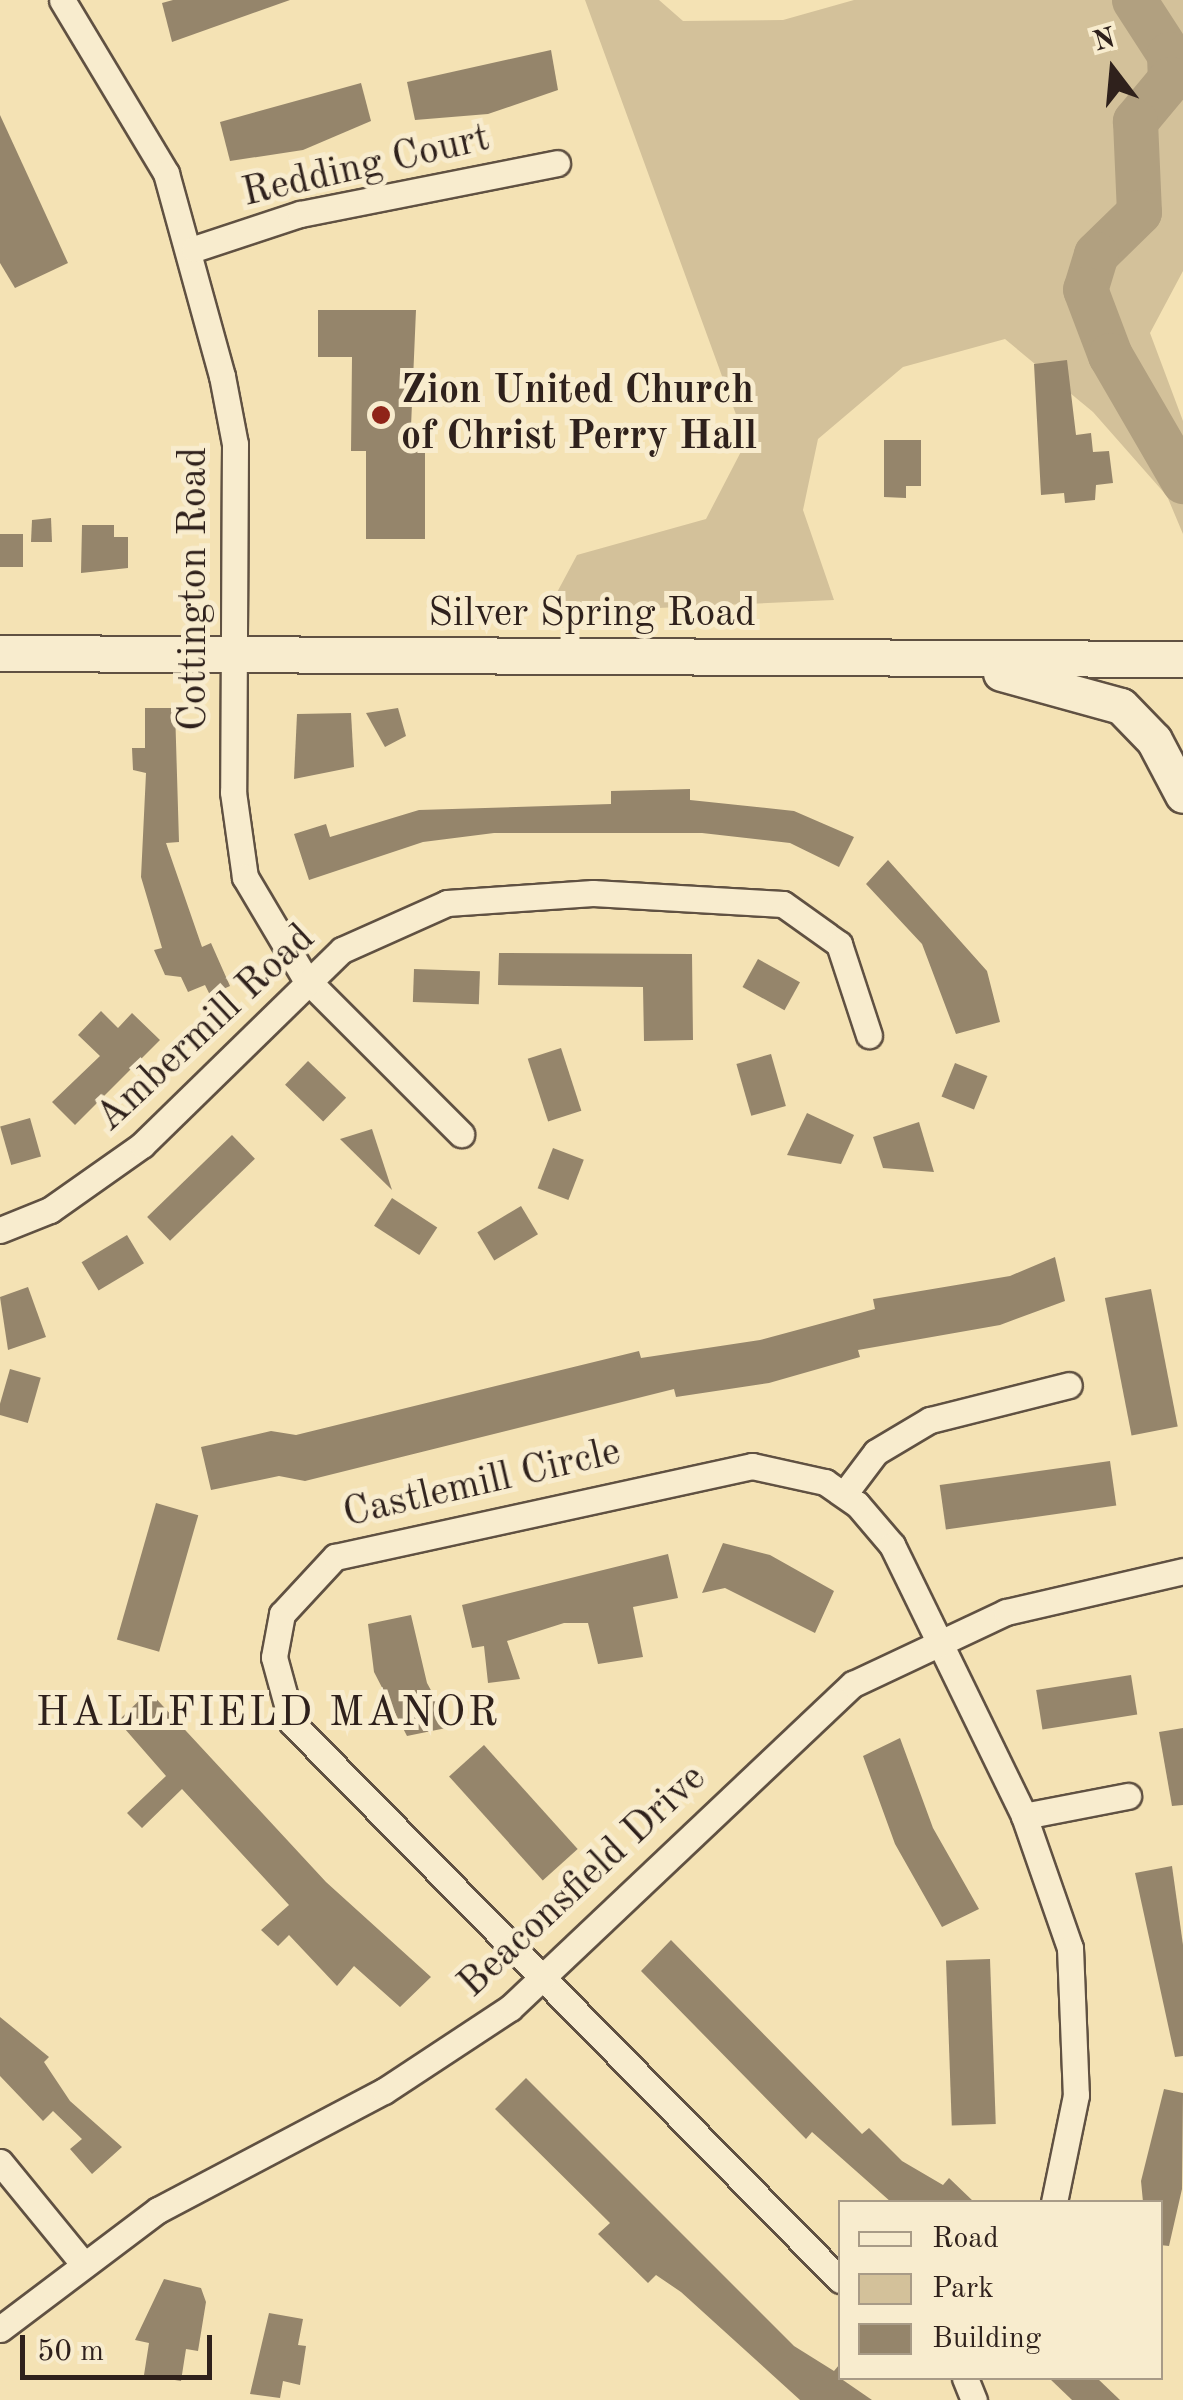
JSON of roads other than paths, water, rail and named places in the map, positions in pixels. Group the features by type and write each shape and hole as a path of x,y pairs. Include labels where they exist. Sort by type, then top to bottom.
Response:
{"main road":[{"name":"Silver Spring Road","path":"0,653 1182,659"},
{"path":"937,658 1122,706 1183,795"},
{"path":"1182,659 1183,667"}],"street":[{"name":"Cottington Road","path":"62,0 144,125 194,250 235,444 238,856 255,903 306,978 461,1134"},
{"name":"Redding Court","path":"194,250 300,214 557,163"},
{"name":"Ambermill Road","path":"0,1230 50,1210 142,1145 306,978 362,937 446,902 722,894 783,904 823,928 850,964 869,1035"},
{"path":"845,1493 876,1452 930,1420 1068,1385"},
{"name":"Castlemill Circle","path":"838,2278 542,1982 292,1724 274,1657 294,1594 334,1557 719,1470 778,1470 845,1493 892,1545 1024,1816 1053,1888 1077,1996 1076,2095 1054,2200"},
{"name":"Beaconsfield Drive","path":"0,2329 81,2261 444,2056 542,1982 853,1684 938,1641 1076,1592 1183,1572"},
{"path":"1024,1816 1128,1796"},
{"path":"0,2162 81,2261"}],"waterway":[{"path":"1134,0 1169,54 1170,79 1135,121 1139,212 1096,254 1085,289 1110,355 1183,481"}],"place":[{"name":"Zion United Church of Christ Perry Hall","path":"381,415"}],"district":[{"name":"HALLFIELD MANOR","path":"268,1714"}]}
